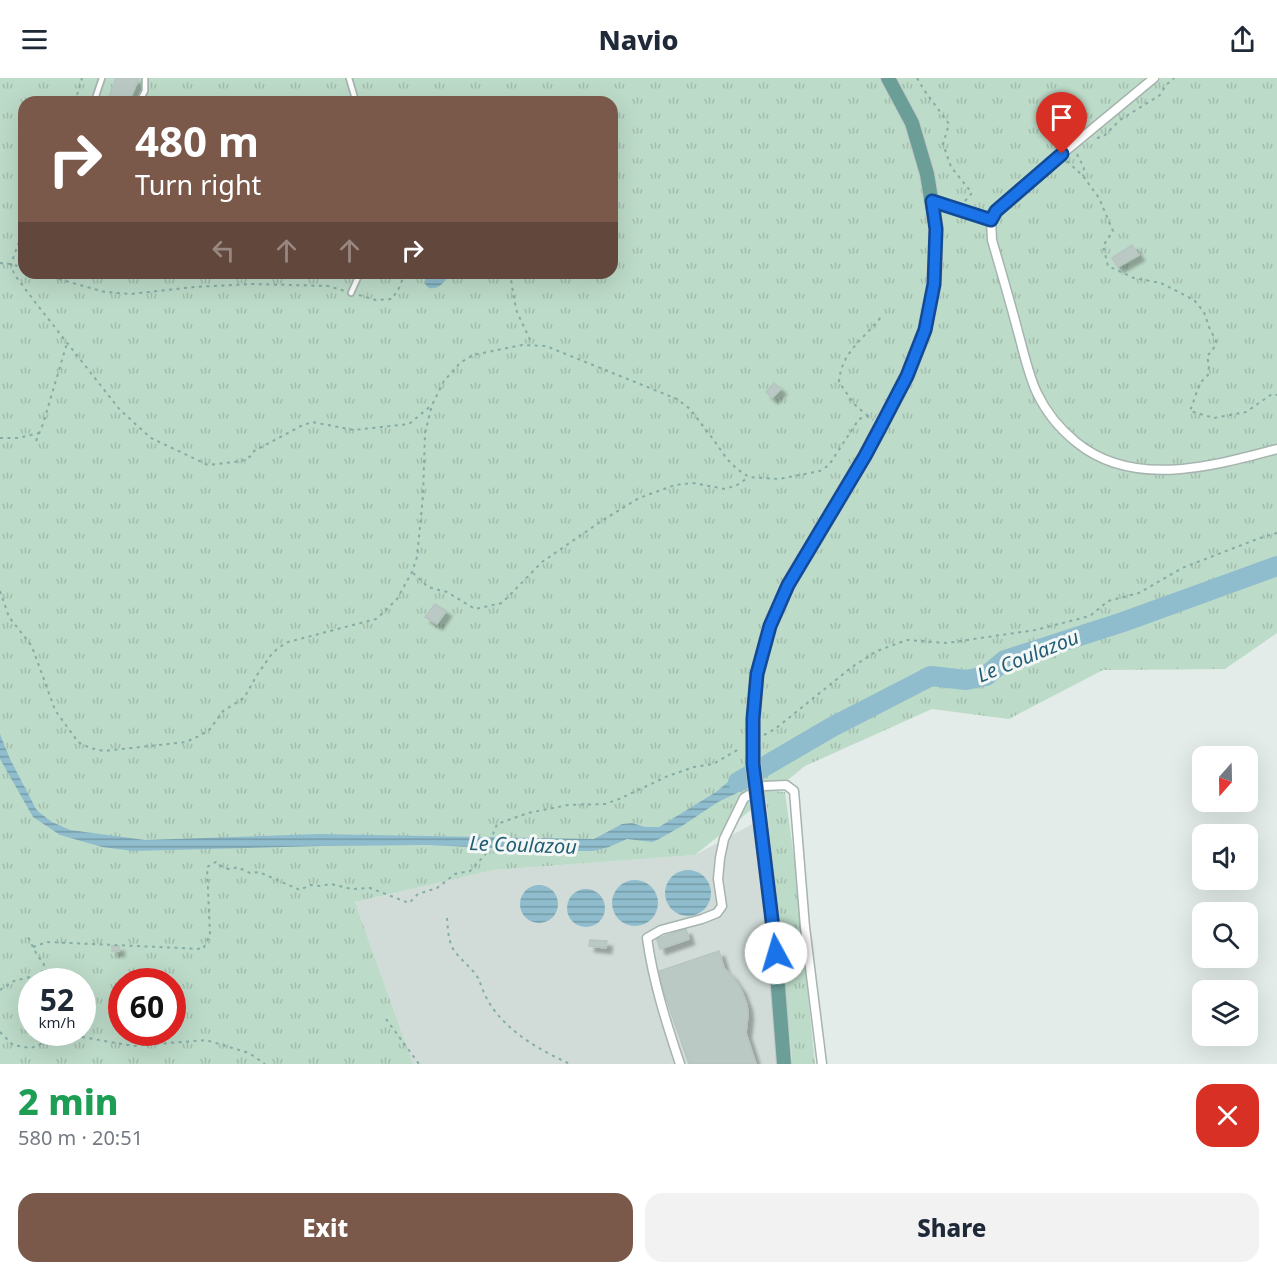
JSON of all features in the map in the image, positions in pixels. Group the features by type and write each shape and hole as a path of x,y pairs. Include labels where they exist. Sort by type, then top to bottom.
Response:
{"main road":[{"path":"784,1064 774,934 753,764 753,719 757,674 770,626 788,585 881,426 907,376 925,330 934,284 936,229 932,201 927,174 912,123 888,78"}],"street":[{"path":"1154,78 996,211 991,220 992,240 1029,371 1049,413 1065,433 1082,448 1120,466 1142,469 1185,469 1277,449"},
{"path":"932,201 991,220"},
{"path":"680,1064 659,1000 647,938 661,930 717,913 722,906 718,879 724,839 744,798 764,786 786,785 794,791 805,927 822,1064"}],"lane":[{"path":"96,96 102,78"},
{"path":"142,96 145,91 145,78"},
{"path":"349,78 354,96"},
{"path":"351,293 357,279"}],"path":[{"path":"77,96 82,78"},
{"path":"918,78 949,124 943,144 951,167 972,193 956,209"},
{"path":"1094,140 1104,136 1120,120 1160,96 1166,85 1174,78"},
{"path":"1080,149 1077,154 1084,168 1083,176"},
{"path":"1062,154 1069,164 1083,176 1099,198 1113,231 1103,246 1108,266 1134,278 1161,283 1194,300 1204,312 1216,341 1213,350 1207,356 1208,375 1200,383 1190,411 1214,418 1246,412 1272,394 1277,395"},
{"path":"18,245 11,264 14,274 120,410 152,438 208,465 242,461 251,456 254,451 312,422 354,430 409,424 432,405"},
{"path":"0,263 18,266"},
{"path":"59,279 105,292 131,294 252,284 328,286 376,300 392,299 403,279"},
{"path":"511,279 517,312 532,344"},
{"path":"881,317 848,353 839,372 838,382 854,404 881,426"},
{"path":"36,441 68,344"},
{"path":"0,591 9,617 31,645 55,710 78,742 90,748 105,751 186,742 210,729 223,711 244,698 257,675 278,648 288,642 376,619 397,599 412,572 417,557 423,496 425,433 432,405 444,381 460,363 473,355 522,345 546,346 677,399 690,410 727,459 749,477 779,479 820,471 829,465 859,419 868,416"},
{"path":"0,438 18,438 39,433"},
{"path":"412,572 428,586 447,592 475,609 502,603 542,562 639,498 675,485 693,483 725,489 749,477"},
{"path":"765,735 852,667 877,651 908,640 947,643 1035,630 1090,616 1108,601 1139,592 1182,568 1277,533"},
{"path":"33,947 47,942 203,949 210,935 207,867 216,862 223,868 233,870 237,867 250,873 259,872 300,890 310,885 331,884 352,889 370,888 409,903 418,894 437,888 455,874 470,871 485,855 497,824 528,813 568,805 605,804 669,776 694,767 713,764 744,746"},
{"path":"447,918 454,951 477,977 487,1000 503,1021 551,1056 570,1064"},
{"path":"0,990 14,981 42,972 44,964 28,937"},
{"path":"386,1019 419,1064"},
{"path":"0,1032 14,1045 32,1048 61,1036 82,1036 133,1046 206,1040 249,1053 265,1064"}],"shaded area":[{"path":"760,820 788,1064 413,1064 355,902 494,870 695,855"}],"green space":[{"path":"0,78 1277,78 1277,633 1225,669 1103,670 1009,719 932,709 805,766 774,791 785,792 795,865 815,1064 791,1064 766,798 695,855 494,870 355,902 413,1064 0,1064"}],"water":[{"path":"426,279 446,279 436,288 429,288 425,284"},
{"path":"0,734 10,759 36,809 52,822 70,830 145,840 319,834 594,839 622,824 632,823 645,827 659,827 716,792 752,764 753,782 659,839 652,842 627,839 593,851 427,845 133,851 102,847 60,835 33,817 0,759"},
{"path":"688,870 704,877 711,893 704,909 688,916 672,909 665,893 672,877"},
{"path":"635,880 651,887 658,903 651,919 635,926 619,919 612,903 619,887"},
{"path":"539,885 553,890 558,904 553,918 539,923 525,918 520,904 525,890"},
{"path":"586,889 600,894 605,908 600,922 586,927 572,922 567,908 572,894"}],"building":[{"path":"116,78 139,78 132,96 109,96"},
{"path":"1132,245 1139,255 1118,267 1112,258"},
{"path":"774,383 781,389 772,398 766,392"},
{"path":"435,604 446,611 437,624 425,617"},
{"path":"686,929 689,939 660,949 657,939"},
{"path":"590,940 607,941 606,948 589,946"},
{"path":"112,946 119,946 119,951 112,951"},
{"path":"719,951 724,968 741,989 747,1005 746,1033 756,1064 689,1064 657,972"}],"waterway":[{"name":"Le Coulazou","path":"738,782 832,727 931,676 966,680 986,676 1005,660 1123,622 1277,566"}],"route":[{"path":"776,953 753,764 753,719 757,674 770,626 788,585 881,426 907,376 925,330 934,284 936,229 932,201 991,220 996,211 1062,154"}]}
